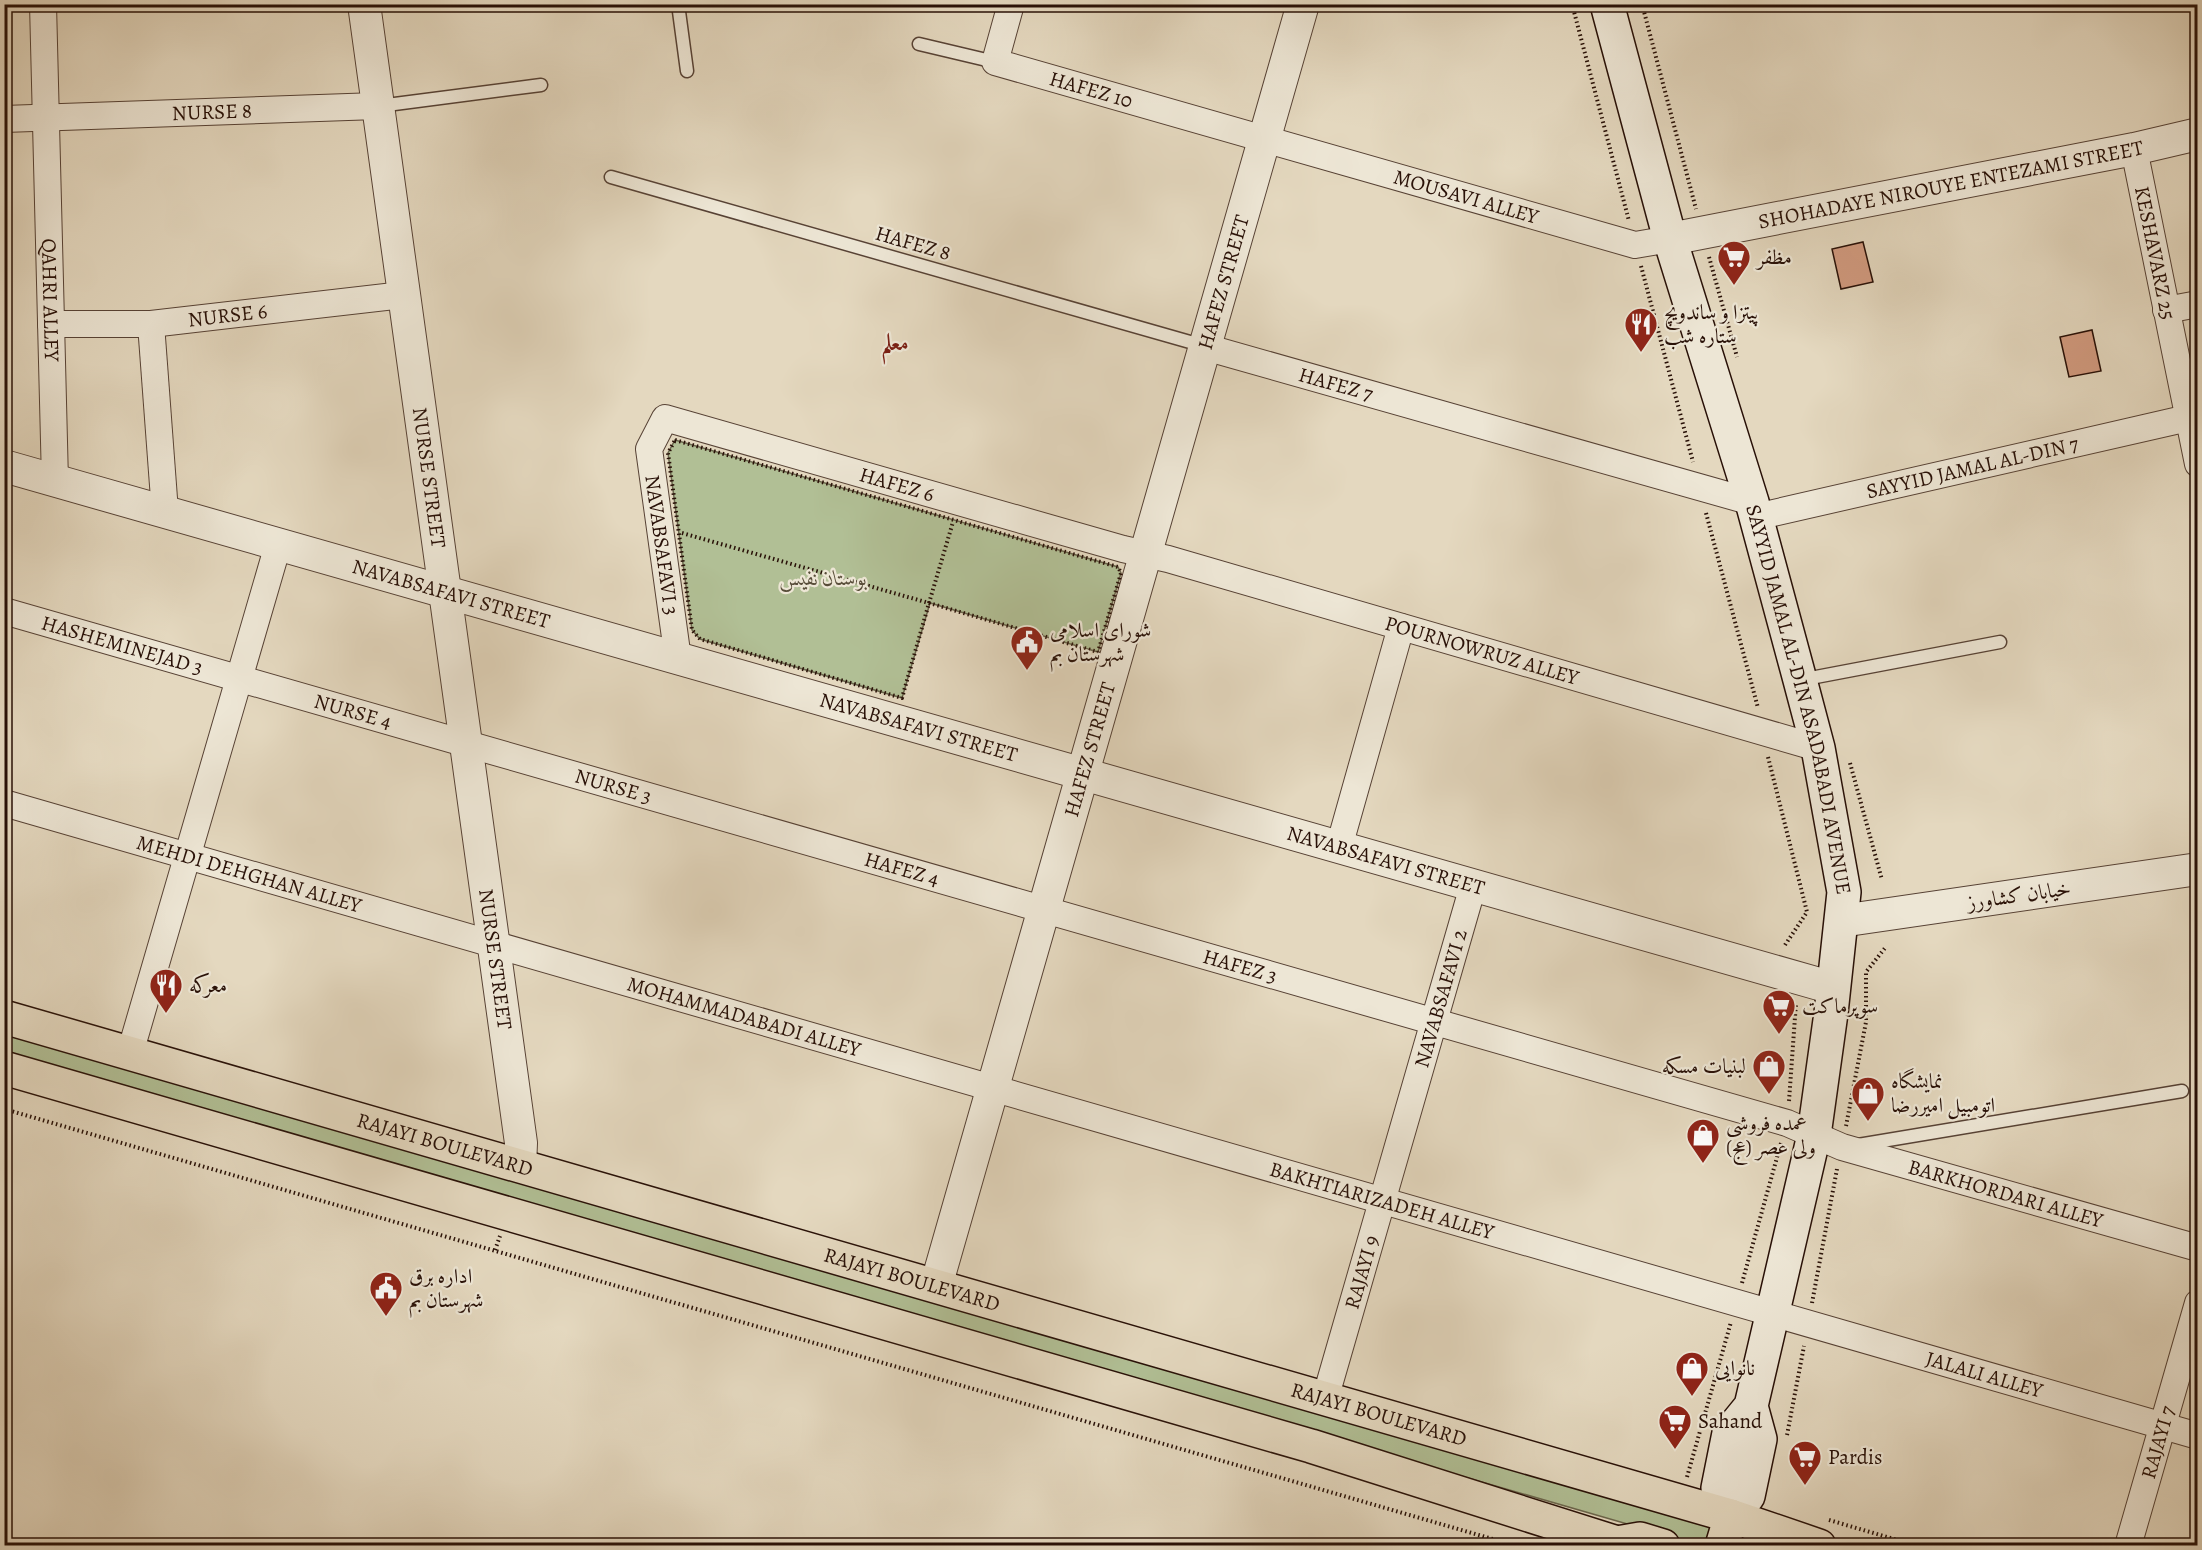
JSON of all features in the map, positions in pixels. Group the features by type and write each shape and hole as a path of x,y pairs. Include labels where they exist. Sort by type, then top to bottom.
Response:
{"main road":[{"name":"SAYYID JAMAL AL-DIN ASADABADI AVENUE","path":"1607,4 1670,239 1754,510 1800,680 1818,748 1844,892 1814,1135 1751,1406 1760,1439 1748,1496 1726,1531"},
{"name":"RAJAYI BOULEVARD","path":"4,1017 1325,1398 1726,1531 1819,1531"},
{"path":"4,1068 1311,1446 1618,1544 1640,1539 1663,1545"},
{"path":"711,1272 724,1225"},
{"path":"1726,1531 1744,1545"}],"street":[{"name":"QAHRI ALLEY","path":"43,4 55,480"},
{"name":"NURSE STREET","path":"364,4 521,1143 520,1166"},
{"path":"995,62 1011,4"},
{"name":"HAFEZ STREET","path":"936,1286 1303,4"},
{"name":"HAFEZ 10","path":"995,62 1265,138"},
{"name":"NURSE 8","path":"4,119 377,106"},
{"name":"SHOHADAYE NIROUYE ENTEZAMI STREET","path":"1670,239 2134,149 2198,134"},
{"name":"MOUSAVI ALLEY","path":"1265,138 1635,245 1670,239"},
{"name":"KESHAVARZ 25","path":"2134,149 2198,464"},
{"name":"NURSE 6","path":"51,324 151,324 403,295"},
{"path":"2166,310 2198,304"},
{"path":"151,324 165,512"},
{"name":"HAFEZ 7","path":"1205,347 1700,487 1754,510"},
{"name":"HAFEZ 6","path":"657,434 665,418 956,511 1145,556"},
{"name":"SAYYID JAMAL AL-DIN 7","path":"1754,510 2188,418"},
{"name":"NAVABSAFAVI 3","path":"657,434 649,449 669,528 678,659"},
{"name":"NAVABSAFAVI STREET","path":"4,466 1833,988"},
{"path":"130,1053 278,545"},
{"name":"POURNOWRUZ ALLEY","path":"1145,556 1168,559 1818,748"},
{"name":"HASHEMINEJAD 3","path":"4,611 239,678"},
{"path":"1338,847 1401,627"},
{"name":"NURSE 4","path":"239,678 466,743"},
{"name":"NURSE 3","path":"466,743 761,828"},
{"name":"MEHDI DEHGHAN ALLEY","path":"4,803 494,944"},
{"name":"HAFEZ 4","path":"761,828 1044,910"},
{"name":"خیابان کشاورز","path":"1841,921 2198,869"},
{"name":"NAVABSAFAVI 2","path":"1408,1111 1473,886"},
{"name":"HAFEZ 3","path":"1044,910 1434,1022 1814,1135"},
{"name":"MOHAMMADABADI ALLEY","path":"494,944 993,1087"},
{"name":"BAKHTIARIZADEH ALLEY","path":"993,1087 1772,1312"},
{"name":"RAJAYI 9","path":"1325,1398 1408,1111"},
{"name":"BARKHORDARI ALLEY","path":"1814,1135 2198,1248"},
{"name":"RAJAYI 7","path":"2128,1545 2198,1303"},
{"name":"JALALI ALLEY","path":"1772,1312 2198,1436"}],"lane":[{"path":"678,4 687,71"},
{"name":"HAFEZ 10","path":"918,44 995,62"},
{"path":"377,106 541,85"},
{"name":"HAFEZ 8","path":"611,177 1205,347"},
{"path":"1800,680 2000,642"},
{"path":"1814,1135 2182,1091"}],"path":[{"path":"1572,4 1764,732 1770,770 1807,912 1785,945"},
{"path":"913,701 700,639 693,630 669,528 668,453 675,440 956,511 1118,567 1120,573 1095,663"},
{"path":"902,698 956,511"},
{"path":"669,528 1098,652"},
{"path":"1687,1479 1736,1302 1866,1022 1866,972 1885,948"},
{"path":"1786,1436 1808,1323 1814,1135 1796,1003"},
{"path":"4,1109 1517,1545"},
{"path":"1819,1531 1918,1545"}],"green space":[{"name":"بوستان نفیس","path":"675,440 1118,567 1121,573 1098,652 930,603 902,698 700,639 692,630 668,453"},
{"path":"4,1030 1713,1524 1708,1545 1700,1545 5,1055"}],"building":[{"path":"1863,242 1873,282 1841,289 1832,249"},
{"path":"2092,330 2101,371 2069,377 2060,337"}],"place":[{"name":"مظفر","path":"1734,286"},
{"name":"پیتزا و ساندویچ ستاره شب","path":"1641,353"},
{"name":"شورای اسلامی شهرستان بم","path":"1027,671"},
{"name":"معرکه","path":"166,1014"},
{"name":"سوپرماکت","path":"1779,1035"},
{"name":"لبنیات مسکه","path":"1769,1095"},
{"name":"نمایشگاه اتومبیل امیررضا","path":"1868,1122"},
{"name":"عمده فروشی ولی عصر (عج)","path":"1703,1164"},
{"name":"اداره برق شهرستان بم","path":"386,1317"},
{"name":"نانوایی","path":"1692,1397"},
{"name":"Sahand","path":"1675,1450"},
{"name":"Pardis","path":"1805,1486"}],"district":[{"name":"معلم","path":"895,342"}]}
